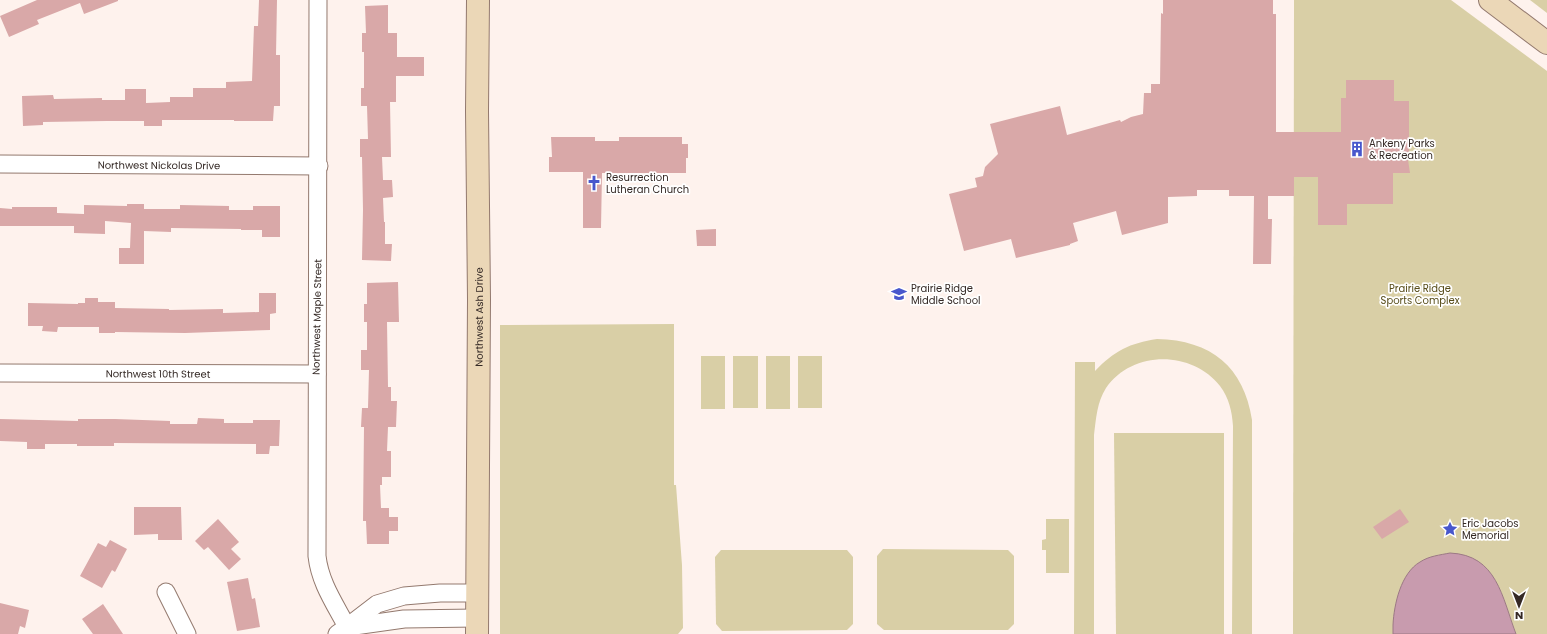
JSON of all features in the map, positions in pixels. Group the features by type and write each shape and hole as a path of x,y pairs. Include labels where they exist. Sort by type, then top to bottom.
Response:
{"street":[{"name":"Northwest Maple Street","path":"318,0 319,166 317,556 318,568 342,631"},
{"name":"Northwest Ash Drive","path":"476,626 479,299 477,111 478,0"},
{"path":"1490,0 1547,43"},
{"name":"Northwest Nickolas Drive","path":"0,164 319,166"},
{"name":"Northwest 10th Street","path":"0,373 317,374"},
{"path":"166,592 187,634"},
{"path":"342,631 377,604 404,596 440,593 477,593"},
{"path":"342,631 404,619 476,626"}],"green space":[{"name":"Prairie Ridge Sports Complex","path":"1294,0 1451,0 1547,71 1547,634 1293,634"},
{"path":"1530,0 1547,0 1547,13"},
{"path":"674,324 674,485 676,485 682,565 683,628 678,634 500,634 500,325"},
{"path":"1157,339 1194,345 1209,351 1222,360 1233,371 1248,401 1252,420 1252,634 1232,634 1233,426 1230,405 1220,386 1208,374 1194,366 1178,361 1162,359 1146,361 1131,367 1117,376 1103,393 1097,411 1094,435 1094,634 1074,634 1075,362 1095,362 1095,371 1109,358 1123,349 1139,343"},
{"path":"701,356 725,356 725,409 701,409"},
{"path":"733,356 758,356 758,408 733,408"},
{"path":"766,356 790,356 790,409 766,409"},
{"path":"798,356 822,356 822,408 798,408"},
{"path":"1114,433 1224,433 1224,634 1116,634"},
{"path":"1046,519 1069,519 1069,573 1046,573 1046,550 1042,550 1042,540 1046,539"},
{"path":"883,549 1008,550 1014,556 1014,624 1008,630 884,630 877,624 877,556"},
{"path":"721,550 847,550 853,557 853,624 847,630 722,631 716,624 715,557"}],"shaded area":[{"path":"1450,553 1466,556 1478,561 1488,570 1501,593 1516,634 1393,634 1395,608 1403,581 1413,567 1423,560"}],"building":[{"path":"37,0 118,1 84,14 80,3 37,20 39,24 9,37 0,16"},
{"path":"259,0 277,0 276,55 280,55 280,106 274,106 273,121 162,120 162,126 144,126 144,121 43,122 43,125 23,126 22,96 53,95 54,99 102,98 102,100 125,100 125,89 146,89 146,103 170,102 170,97 193,97 193,88 226,88 226,82 252,81 254,26 258,26"},
{"path":"1163,0 1273,0 1273,14 1276,14 1276,132 1341,132 1341,98 1346,98 1346,80 1394,80 1394,101 1409,101 1409,153 1407,153 1410,173 1393,173 1393,204 1347,204 1347,225 1318,225 1318,177 1294,177 1294,196 1268,196 1268,219 1272,219 1271,264 1253,264 1254,196 1229,196 1229,190 1197,190 1197,196 1168,197 1168,223 1122,235 1116,211 1073,223 1078,241 1070,245 1016,258 1011,239 964,251 949,194 977,187 975,178 983,176 985,167 998,154 990,124 1060,106 1067,135 1120,120 1121,122 1131,117 1143,114 1144,93 1151,93 1151,84 1160,84 1161,13 1163,14"},
{"path":"388,5 388,33 397,33 397,57 424,57 424,76 396,76 396,102 390,102 391,157 382,157 383,180 392,180 393,197 383,198 385,244 392,244 391,261 362,260 363,210 362,157 360,157 360,139 368,139 367,106 361,106 361,88 364,88 364,52 362,52 362,33 366,33 365,6"},
{"name":"Resurrection Lutheran Church","path":"551,137 595,137 595,141 619,141 619,137 682,137 682,144 688,144 686,173 602,173 601,228 583,228 583,172 549,172 549,157 552,157"},
{"path":"127,204 144,204 144,209 180,209 180,205 229,206 229,210 253,210 253,206 280,206 280,237 262,237 262,230 241,229 171,228 171,232 144,231 144,264 119,264 119,248 130,248 131,223 105,221 105,234 74,233 74,226 0,226 0,208 12,209 12,207 57,207 57,213 84,214 84,205 127,206"},
{"path":"716,229 716,246 697,246 696,230"},
{"path":"398,282 399,322 387,322 388,387 391,387 391,401 397,401 396,427 388,427 387,451 391,451 391,477 382,477 382,485 380,485 381,508 389,508 389,517 398,517 398,531 389,531 389,544 367,544 366,521 363,521 364,427 361,427 362,408 368,408 369,370 361,370 361,350 367,350 367,322 364,322 364,304 367,304 367,283"},
{"path":"259,293 276,293 276,313 270,314 270,330 185,333 99,333 99,327 58,327 57,332 42,331 43,326 28,326 28,303 78,304 85,303 85,298 98,298 98,302 115,302 115,308 169,310 223,309 223,313 259,312"},
{"path":"198,418 224,419 224,423 253,423 253,420 280,420 279,446 270,446 269,454 256,454 256,444 114,443 114,446 77,446 77,444 45,444 45,449 27,449 27,442 0,441 0,419 78,421 78,419 115,419 170,421 170,424 197,424"},
{"path":"134,507 181,507 182,540 158,540 158,534 134,535"},
{"path":"1400,509 1409,522 1382,539 1373,527"},
{"path":"218,519 239,542 231,549 241,559 229,570 208,547 204,550 195,541"},
{"path":"110,540 127,549 115,572 112,570 102,588 80,576 98,543 106,547"},
{"path":"248,578 252,599 255,598 260,627 237,631 227,582"},
{"path":"0,603 29,610 25,628 20,626 18,634 0,634"},
{"path":"103,604 123,634 93,634 82,619"}],"place":[{"name":"Ankeny Parks & Recreation","path":"1357,149"},
{"name":"Resurrection Lutheran Church","path":"594,183"},
{"name":"Prairie Ridge Middle School","path":"899,294"},
{"name":"Eric Jacobs Memorial","path":"1450,529"}]}
